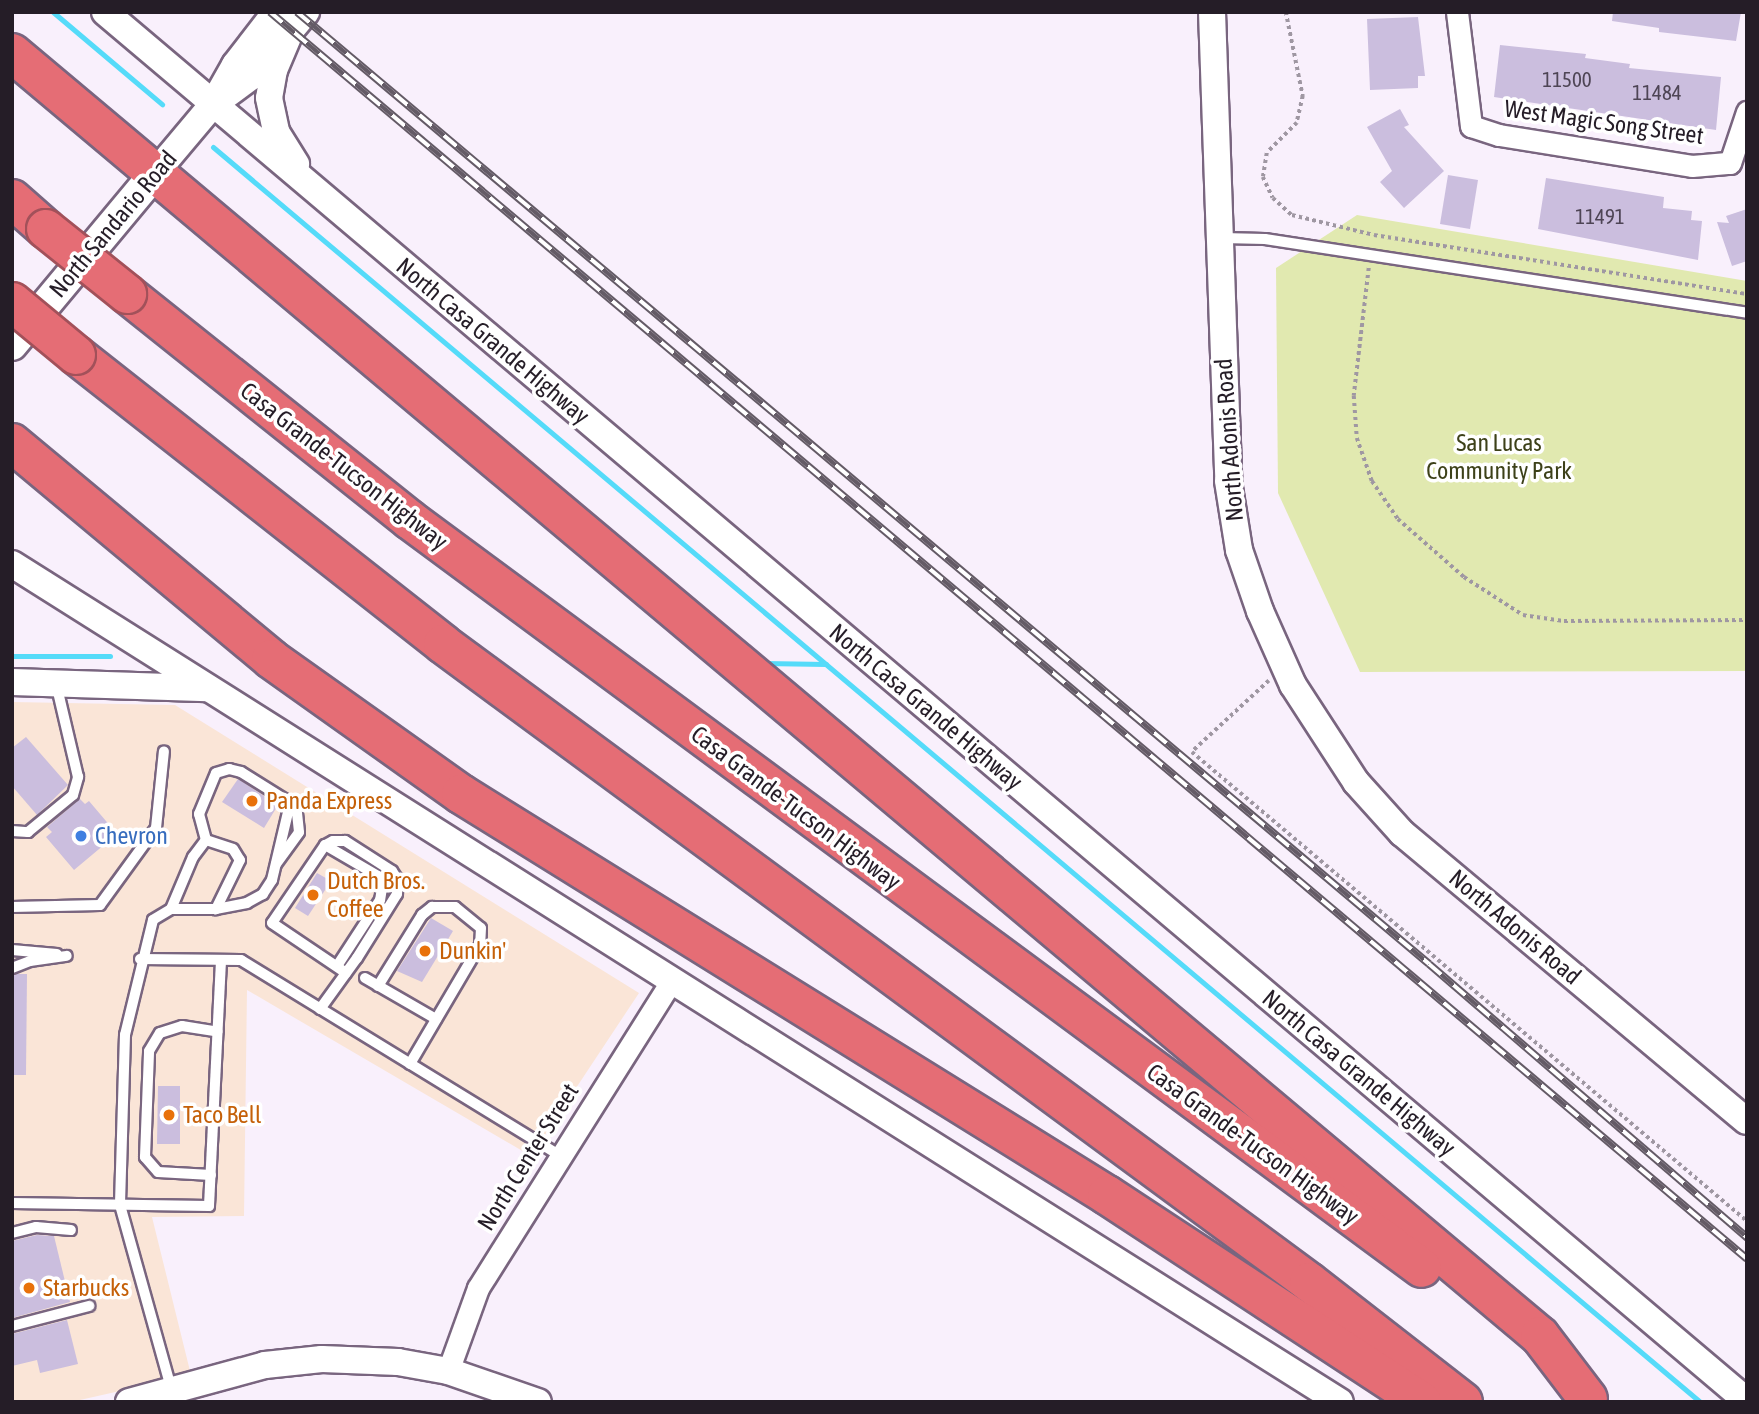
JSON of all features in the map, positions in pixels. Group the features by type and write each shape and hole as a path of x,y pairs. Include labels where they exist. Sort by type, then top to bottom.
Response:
{"highway":[{"path":"12,53 1540,1336 1590,1400"},
{"name":"Casa Grande-Tucson Highway","path":"12,199 410,520 1434,1277 1590,1400"},
{"path":"12,302 443,644 1298,1274 1463,1402"},
{"path":"12,443 271,659 461,794 1107,1195 1422,1402"}],"main road":[{"name":"North Sandario Road","path":"12,345 156,172"}],"street":[{"name":"North Casa Grande Highway","path":"105,12 200,120 337,209 1747,1401"},
{"name":"North Adonis Road","path":"1212,12 1222,238 1228,481 1239,550 1285,666 1323,736 1402,833 1747,1121"},
{"name":"West Magic Song Street","path":"1458,12 1471,126 1499,135 1692,166 1730,163 1747,112"},
{"name":"North Sandario Road","path":"156,172 200,120 235,65 291,18"},
{"path":"291,18 271,79 272,120 296,166 337,209"},
{"path":"12,564 1340,1402"},
{"path":"12,682 210,688"},
{"name":"North Center Street","path":"448,1371 467,1309 559,1155 672,980"},
{"path":"147,1398 293,1360 358,1359 448,1371 538,1402"}],"lane":[{"path":"1222,238 1265,239 1371,254 1747,313"},
{"path":"12,831 28,832 73,796 78,777 56,683"},
{"path":"12,907 100,905 156,828 164,751"},
{"path":"147,1398 120,1205 125,1035 140,959 153,920 171,909 216,909 247,903 263,894 276,864 289,808 284,799 241,772 229,769 216,773 199,814 206,840"},
{"path":"206,840 233,849 240,860 216,909"},
{"path":"171,909 193,857 206,840"},
{"path":"345,841 398,880 397,894 341,970 272,923 325,845 345,841"},
{"path":"320,1009 380,901 382,888 378,876 325,845"},
{"path":"378,986 422,915 432,907 455,907 475,918 481,928 480,945 410,1064"},
{"path":"12,950 67,956 30,961 12,968"},
{"path":"140,959 241,960 559,1155"},
{"path":"12,1203 209,1206 221,960"},
{"path":"365,978 436,1020"},
{"path":"211,1175 158,1172 145,1157 149,1051 160,1033 182,1026 218,1032"},
{"path":"12,1233 36,1227 71,1230"},
{"path":"12,1326 89,1306"}],"path":[{"path":"1286,12 1303,96 1297,123 1267,153 1263,177 1273,198 1292,215 1374,235 1747,294"},
{"path":"1374,235 1354,415 1357,438 1372,481 1398,519 1464,577 1523,615 1564,621 1747,620"},
{"path":"1285,666 1192,752 1747,1221"}],"shaded area":[{"path":"12,702 175,705 639,993 531,1156 247,990 244,1216 152,1217 191,1375 71,1402 12,1401"}],"green space":[{"name":"San Lucas Community Park","path":"1357,215 1747,281 1747,671 1360,672 1278,493 1276,268"}],"building":[{"path":"1613,12 1741,12 1736,41 1659,32 1659,28 1612,21"},
{"path":"1418,17 1425,76 1418,76 1418,88 1370,90 1367,19"},
{"path":"1500,45 1586,54 1585,58 1630,64 1629,68 1721,77 1716,130 1494,97"},
{"path":"1400,109 1409,125 1404,127 1444,171 1404,208 1380,182 1392,171 1367,127"},
{"path":"1448,175 1478,180 1470,229 1440,224"},
{"path":"1546,178 1664,197 1663,208 1692,211 1691,220 1702,221 1698,260 1538,229"},
{"path":"1747,209 1747,261 1732,266 1717,222 1729,223 1726,216"},
{"path":"26,737 68,785 37,815 12,786 12,748"},
{"name":"Panda Express","path":"238,779 278,805 264,828 222,802"},
{"name":"Chevron","path":"80,799 85,804 89,801 117,834 74,870 46,837 52,832 47,827"},
{"name":"Dutch Bros. Coffee","path":"317,873 331,881 308,916 295,908"},
{"name":"Dunkin'","path":"431,918 453,931 422,982 397,971"},
{"path":"27,974 26,1075 12,1075 12,976"},
{"name":"Taco Bell","path":"158,1086 180,1086 180,1144 157,1144"},
{"path":"37,1235 54,1236 70,1302 12,1318 12,1241"},
{"path":"67,1320 78,1364 40,1373 37,1360 12,1366 12,1334"}],"waterway":[{"path":"53,12 162,104"},
{"path":"213,147 1700,1402"},
{"path":"12,656 110,656"},
{"path":"763,663 826,664"}],"railway":[{"path":"270,12 1747,1259"},
{"path":"297,12 1429,964 1747,1238"}],"place":[{"name":"Panda Express","path":"252,801"},
{"name":"Chevron","path":"81,836"},
{"name":"Dutch Bros. Coffee","path":"313,895"},
{"name":"Dunkin'","path":"425,951"},
{"name":"Taco Bell","path":"169,1115"},
{"name":"Starbucks","path":"29,1288"}]}
